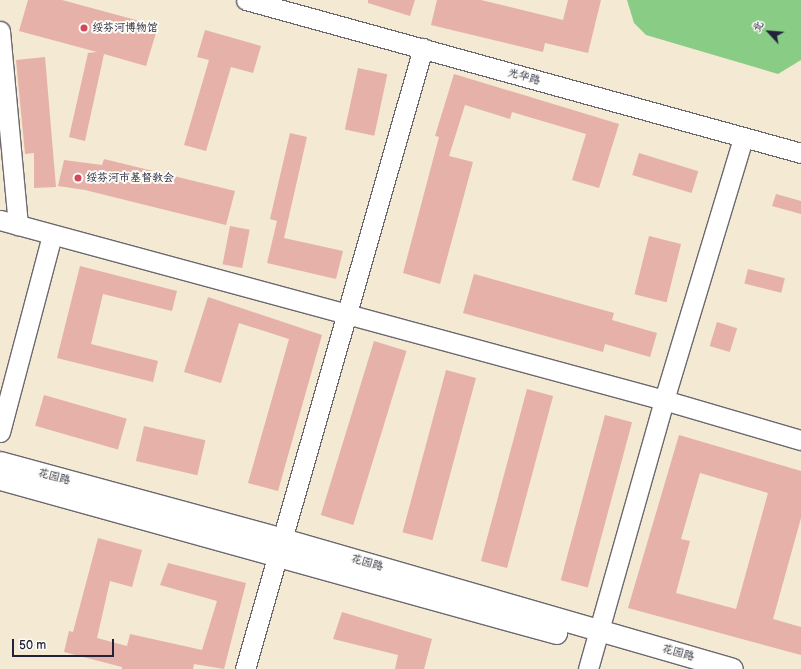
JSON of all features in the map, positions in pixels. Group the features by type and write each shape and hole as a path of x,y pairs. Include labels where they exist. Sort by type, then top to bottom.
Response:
{"main road":[{"name":"花园路","path":"0,462 281,547 597,637 732,669"},
{"name":"花园路","path":"0,479 281,547"},
{"name":"花园路","path":"597,637 681,669"}],"street":[{"name":"光华路","path":"246,0 801,153"},
{"path":"0,31 9,223 664,400 801,440"},
{"path":"244,669 281,547 423,48"},
{"path":"588,669 664,400 743,138"},
{"path":"0,432 52,235"}],"green space":[{"path":"627,0 801,0 801,60 778,74 646,35 634,23"}],"building":[{"path":"28,0 62,0 158,26 146,66 104,54 85,141 69,137 88,53 97,52 19,31"},
{"path":"368,0 415,0 410,16 368,3"},
{"path":"437,0 481,0 563,20 568,0 601,0 588,53 545,43 543,52 431,25"},
{"path":"205,30 261,46 253,73 231,67 206,151 184,145 209,60 197,57"},
{"path":"45,57 56,187 34,188 34,153 25,154 16,60"},
{"path":"358,68 387,74 374,136 345,130"},
{"path":"454,74 619,124 599,188 572,180 586,134 512,112 510,119 465,105 449,156 473,162 440,284 403,273 439,137 435,136"},
{"path":"290,133 307,137 284,238 343,251 336,279 267,263 277,221 270,219"},
{"path":"639,153 698,171 692,193 632,175"},
{"path":"104,159 235,191 226,225 85,190 58,186 64,160 102,165"},
{"path":"776,194 801,201 801,214 772,206"},
{"path":"230,226 250,230 242,268 223,264"},
{"path":"649,236 681,244 667,302 634,294"},
{"path":"80,266 177,291 172,311 103,294 91,344 158,361 153,382 57,358"},
{"path":"748,269 785,278 781,293 744,284"},
{"path":"474,274 614,313 612,320 657,333 650,357 605,344 603,352 463,313"},
{"path":"208,297 322,335 278,491 248,483 289,339 239,323 221,383 184,372"},
{"path":"717,322 737,328 730,352 710,346"},
{"path":"374,341 407,351 353,525 321,515"},
{"path":"446,370 476,378 432,540 403,532"},
{"path":"527,389 553,396 507,568 481,561"},
{"path":"44,395 127,419 118,449 35,426"},
{"path":"605,415 632,422 588,587 561,580"},
{"path":"144,426 205,440 197,475 136,461"},
{"path":"679,435 801,471 801,518 773,619 801,627 801,655 628,608","holes":["700,473 768,493 736,609 676,593 690,541 681,539"]},
{"path":"98,538 142,550 132,587 110,581 97,638 127,646 130,634 202,650 217,601 160,585 168,563 246,583 224,669 194,664 193,669 122,669 122,667 64,652 69,631 73,632"},
{"path":"342,612 432,639 424,669 395,669 398,655 333,639"}],"place":[{"name":"绥芬河博物馆","path":"84,28"},
{"name":"绥芬河市基督教会","path":"78,178"}]}
